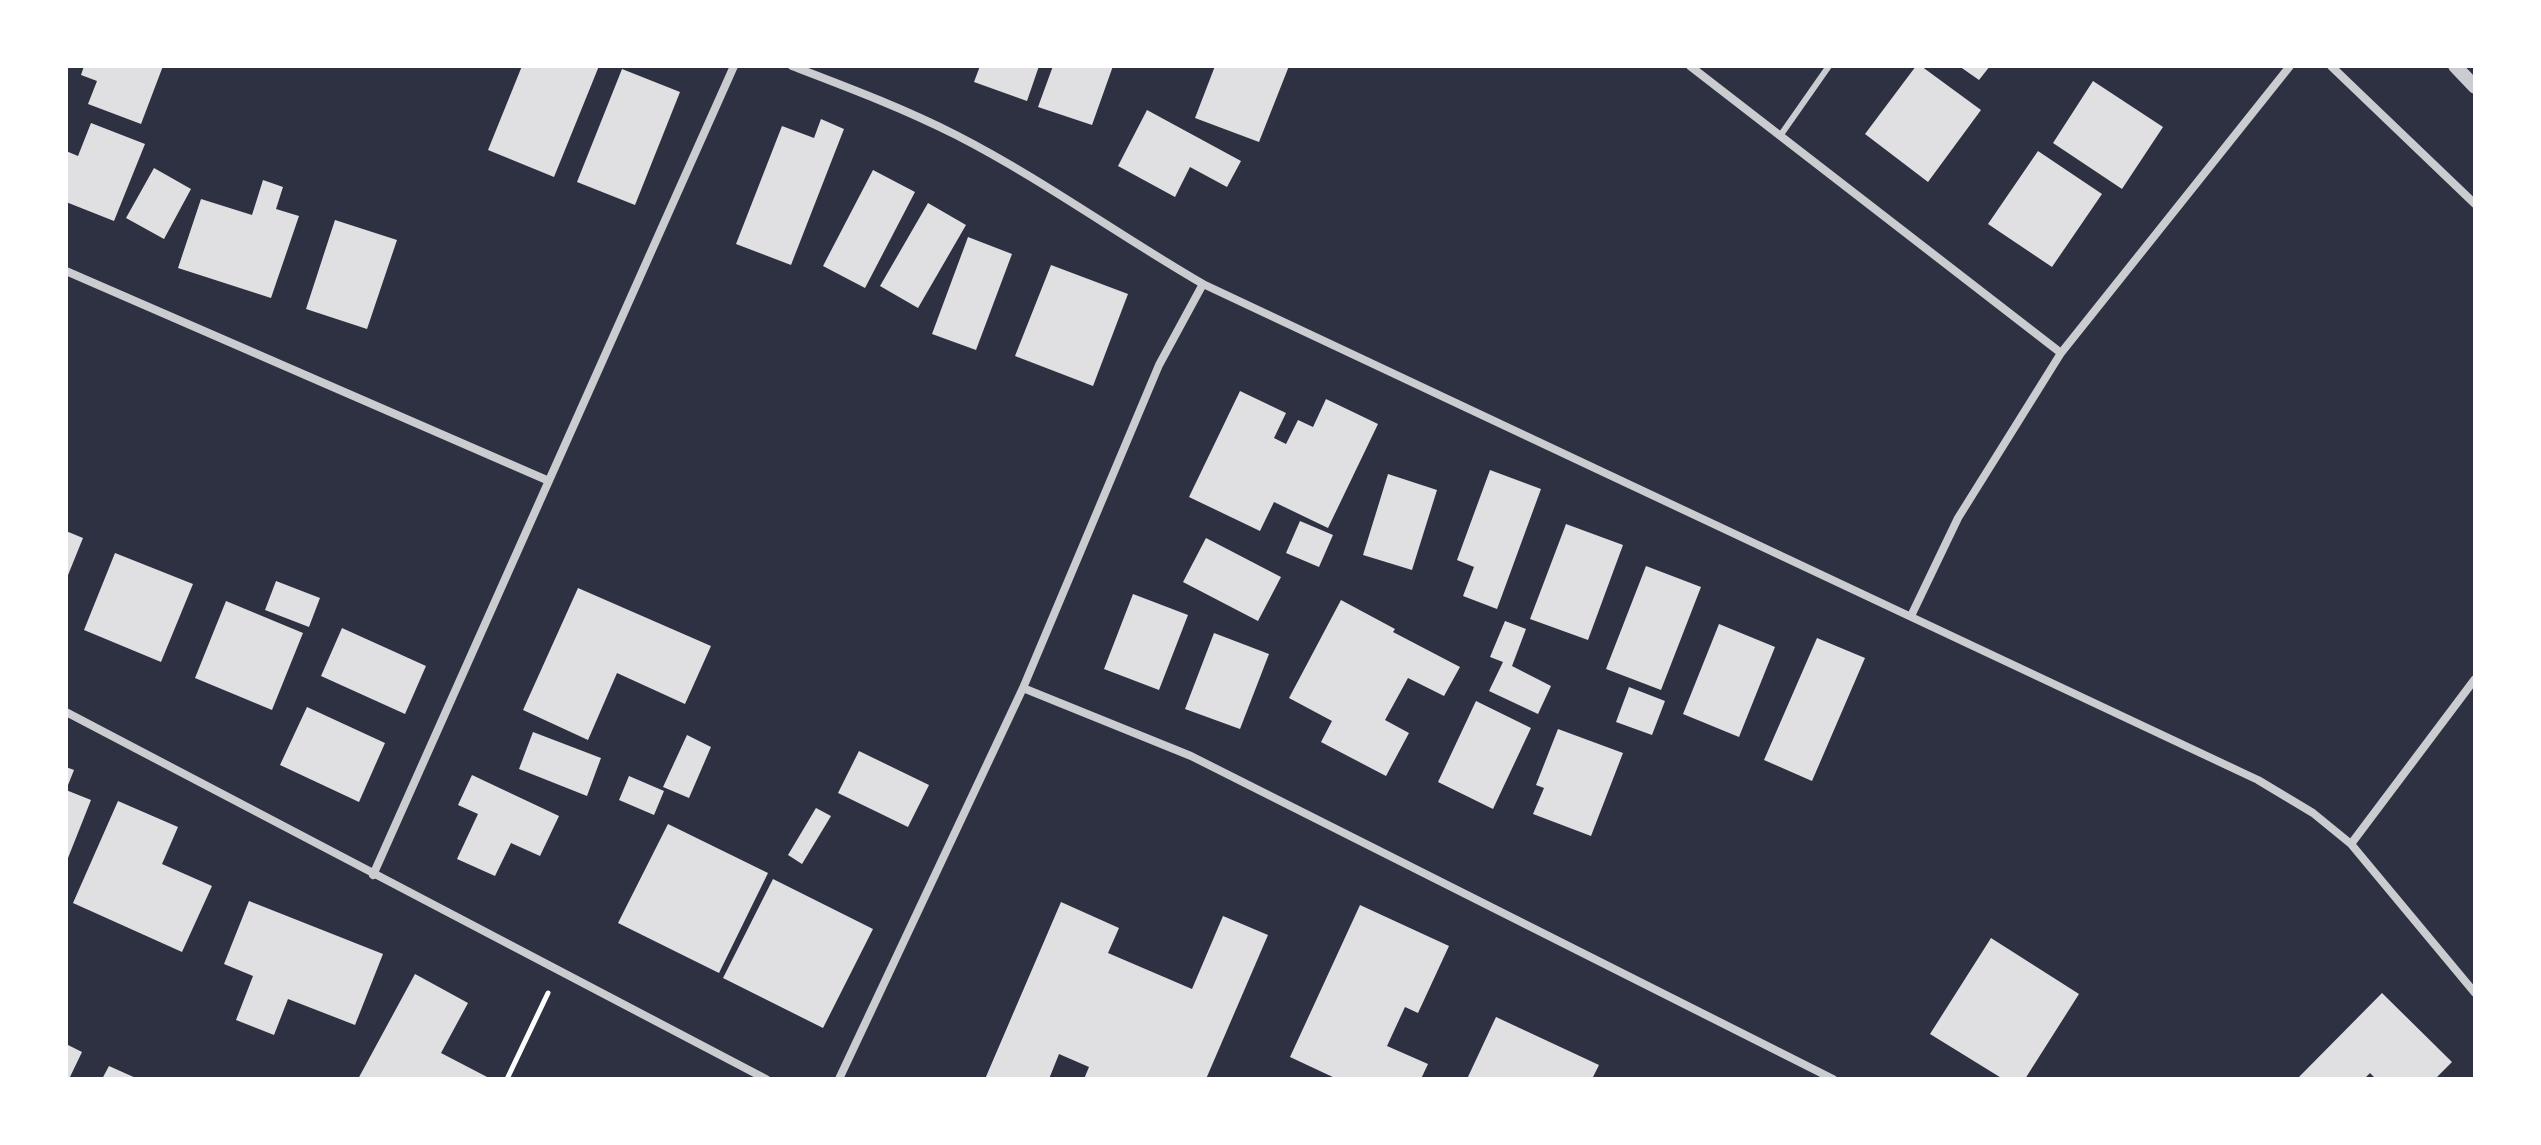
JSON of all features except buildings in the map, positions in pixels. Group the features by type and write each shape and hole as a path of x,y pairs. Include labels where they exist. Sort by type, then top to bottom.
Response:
{"street":[{"path":"373,875 734,66"},
{"path":"792,66 866,94 956,135 1203,284 2258,780 2313,813 2351,844 2475,993"},
{"path":"1690,66 2061,353"},
{"path":"1911,616 1958,518 2061,353 2290,66"},
{"path":"2331,66 2475,204"},
{"path":"2455,66 2475,87"},
{"path":"66,271 549,481"},
{"path":"839,1079 1023,688 1159,365 1203,284"},
{"path":"2351,844 2475,679"},
{"path":"1023,688 1191,756 1833,1079"},
{"path":"66,712 766,1079"}],"lane":[{"path":"1780,136 1829,66"}],"path":[{"path":"507,1079 559,971"}]}
